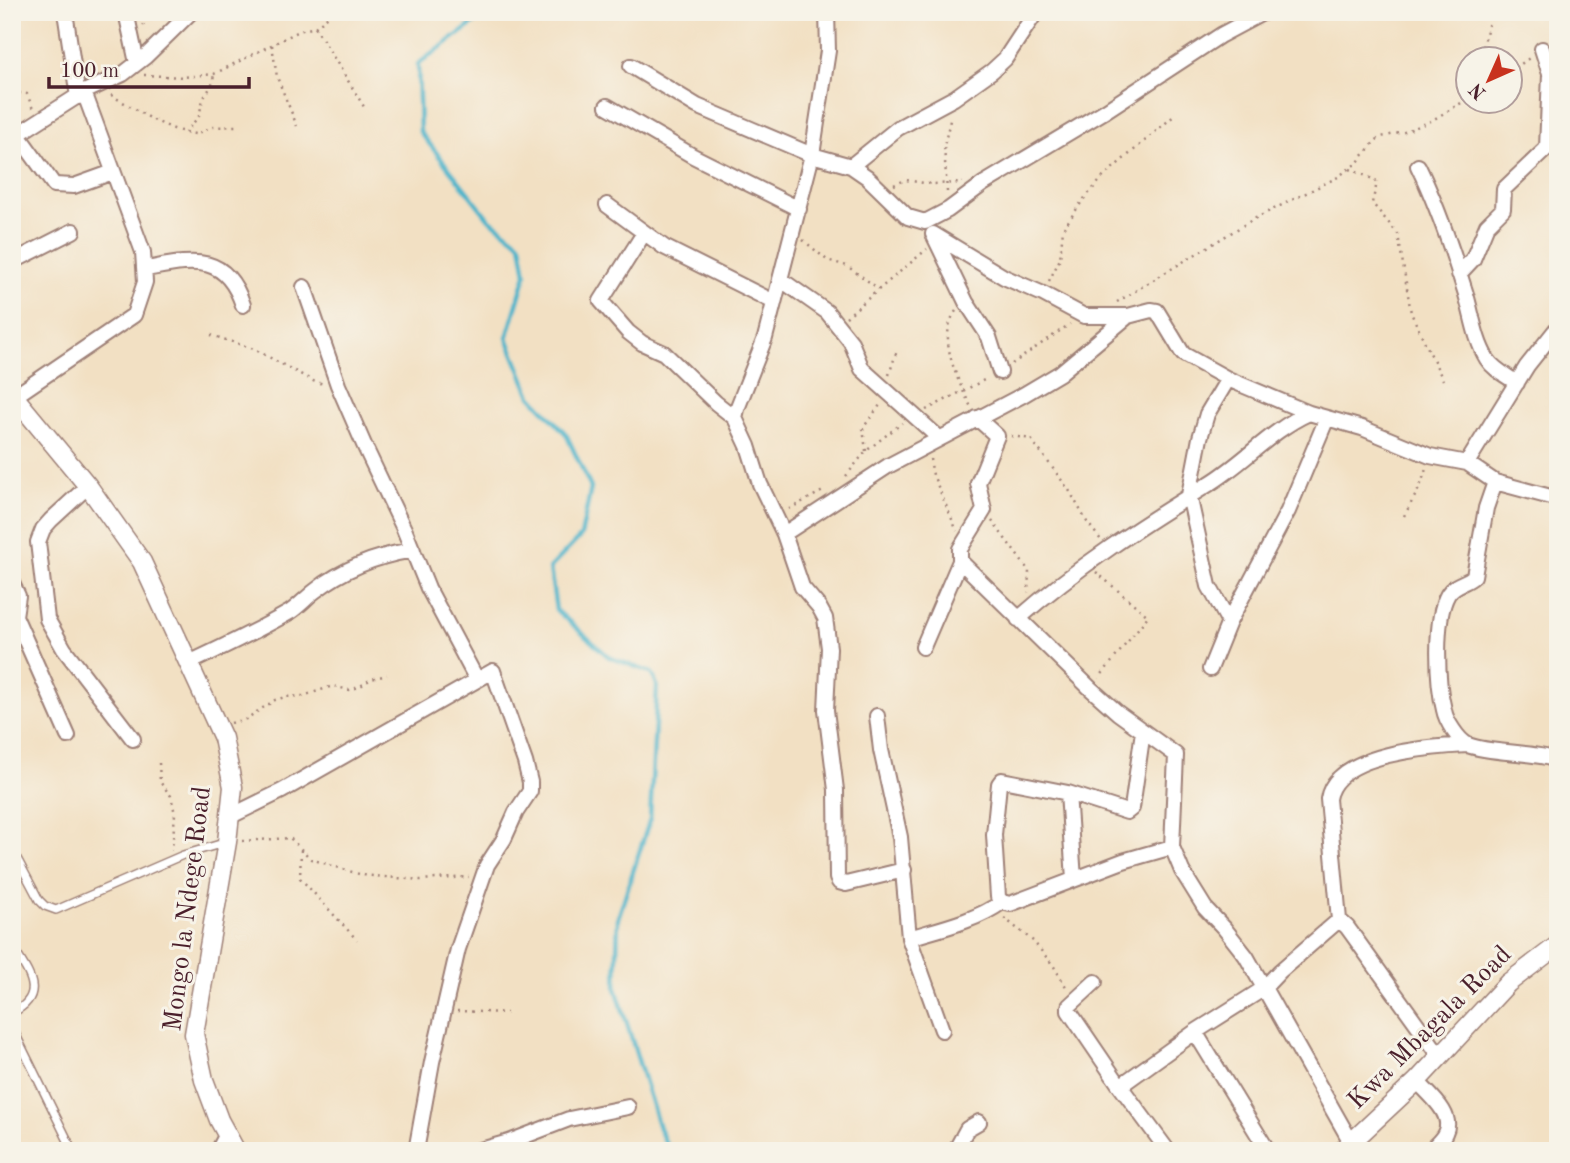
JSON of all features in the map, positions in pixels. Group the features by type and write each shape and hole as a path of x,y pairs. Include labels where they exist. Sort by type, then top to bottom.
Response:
{"street":[{"path":"14,395 134,315 145,282 143,252 86,92 65,12"},
{"path":"126,12 137,63"},
{"path":"113,172 74,186 54,185 15,136 86,92 123,74 191,12"},
{"path":"735,418 762,348 812,155 828,51 827,12"},
{"path":"850,166 898,128 954,98 1005,59 1036,12"},
{"path":"932,233 948,210 983,184 1105,111 1221,35 1264,12"},
{"path":"1459,274 1473,259 1487,225 1503,209 1504,189 1547,148 1550,74 1542,49"},
{"path":"631,66 697,106 812,155 850,166 885,193 908,218 1004,277 1084,316 1128,316 1152,310 1157,312 1184,354 1228,380 1309,413 1362,428 1430,456 1467,463 1496,482 1558,499"},
{"path":"607,106 692,156 799,209"},
{"path":"1418,166 1432,194 1475,331 1488,361 1517,383"},
{"path":"607,205 664,247 774,302"},
{"path":"12,262 73,231"},
{"path":"644,233 601,301 628,332 664,353 735,418 802,587 822,612 828,635 826,710 836,790 837,878 839,882 846,884 904,870"},
{"path":"932,233 966,302 989,337 1000,372"},
{"path":"146,269 194,260 205,263 231,280 243,305"},
{"path":"780,279 816,303 838,323 855,349 862,369 886,389 935,440"},
{"path":"304,287 338,385 428,588 477,680"},
{"path":"783,534 888,466 1060,373 1128,316"},
{"path":"1467,463 1517,383 1558,327"},
{"path":"1228,380 1208,414 1199,438 1189,495 1212,596 1229,622"},
{"name":"Mongo la Ndege Road","path":"14,395 88,486 142,562 223,738 233,787 227,842 194,1034 204,1080 236,1151"},
{"path":"1022,615 1107,548 1210,484 1281,428 1309,413"},
{"path":"922,647 960,561 960,549 984,510 978,483 996,436 978,418"},
{"path":"1210,669 1229,622 1288,510 1326,418"},
{"path":"1467,744 1455,731 1444,710 1440,629 1444,603 1449,593 1454,586 1474,576 1486,508 1496,482"},
{"path":"88,486 51,520 43,529 38,542 47,619 64,649 133,739"},
{"path":"188,663 269,624 296,608 333,578 356,564 413,550"},
{"path":"960,561 1022,615 1091,689 1177,755 1172,847 1182,871 1199,898 1245,956 1347,1147"},
{"path":"12,583 19,596 15,616 68,736"},
{"path":"229,817 282,791 493,671 530,782 526,799 487,865 458,949 432,1062 416,1151"},
{"path":"877,716 881,750 900,837 909,938 942,1030"},
{"path":"998,905 994,835 999,784 1006,780 1068,793 1124,812 1130,811 1143,731"},
{"path":"1440,1056 1339,920 1329,789 1336,779 1365,762 1429,747 1467,744 1558,760"},
{"path":"1068,793 1074,879"},
{"path":"909,938 998,905 1010,904 1123,861 1172,847"},
{"path":"1120,1086 1195,1032 1264,989 1280,971 1339,920"},
{"name":"Kwa Mbagala Road","path":"1347,1147 1417,1081 1508,983 1558,945"},
{"path":"1095,982 1069,1006 1069,1011 1168,1151"},
{"path":"1195,1032 1268,1151"},
{"path":"1417,1081 1443,1110 1446,1118 1444,1135 1430,1151"},
{"path":"477,1151 569,1119 628,1107"},
{"path":"955,1151 967,1129 979,1122"},
{"path":"218,1151 227,1134"}],"lane":[{"path":"12,849 39,900 45,906 56,910 172,860 227,842"},
{"path":"12,946 30,978 33,991 28,1003 12,1013"},
{"path":"12,1027 73,1151"}],"path":[{"path":"12,16 18,12"},
{"path":"123,74 161,77 214,74 299,31 315,26 333,12"},
{"path":"1483,46 1489,22 1497,12"},
{"path":"315,26 366,110"},
{"path":"272,45 276,77 297,126"},
{"path":"185,133 199,116 214,74"},
{"path":"12,92 27,93 30,96 37,122"},
{"path":"86,92 165,127 185,133 195,134 213,127 236,126"},
{"path":"948,210 944,146 954,98"},
{"path":"1043,294 1060,259 1063,229 1083,200 1105,175 1175,115"},
{"path":"1350,169 1377,183 1372,204 1398,234 1411,313 1443,380"},
{"path":"885,193 901,180 983,184"},
{"path":"793,232 827,260 847,266 879,289"},
{"path":"838,323 879,289 932,233"},
{"path":"966,302 955,311 949,322 950,349 963,390 978,418"},
{"path":"211,335 254,349 318,383 338,385"},
{"path":"866,451 863,428 881,403 897,350"},
{"path":"996,436 1031,439 1069,489 1087,522 1107,548"},
{"path":"935,440 930,458 933,475 963,543"},
{"path":"1404,516 1424,478 1430,456"},
{"path":"984,510 1029,572 1022,615"},
{"path":"1086,564 1148,616 1091,689"},
{"path":"217,727 246,719 275,700 303,696 333,686 349,690 371,679 387,675"},
{"path":"159,762 160,782 171,796 175,814 172,860"},
{"path":"227,842 286,837 317,861 387,878 420,880 482,877"},
{"path":"301,850 300,878 356,940"},
{"path":"998,905 1053,965 1075,1000"},
{"path":"444,1010 507,1013"}],"waterway":[{"path":"489,12 418,64 420,132 489,219 521,244 526,274 507,338 531,396 566,434 591,488 581,536 550,568 556,610 609,657 652,673 657,685 650,819 618,918 616,988 659,1128 669,1151"}]}
